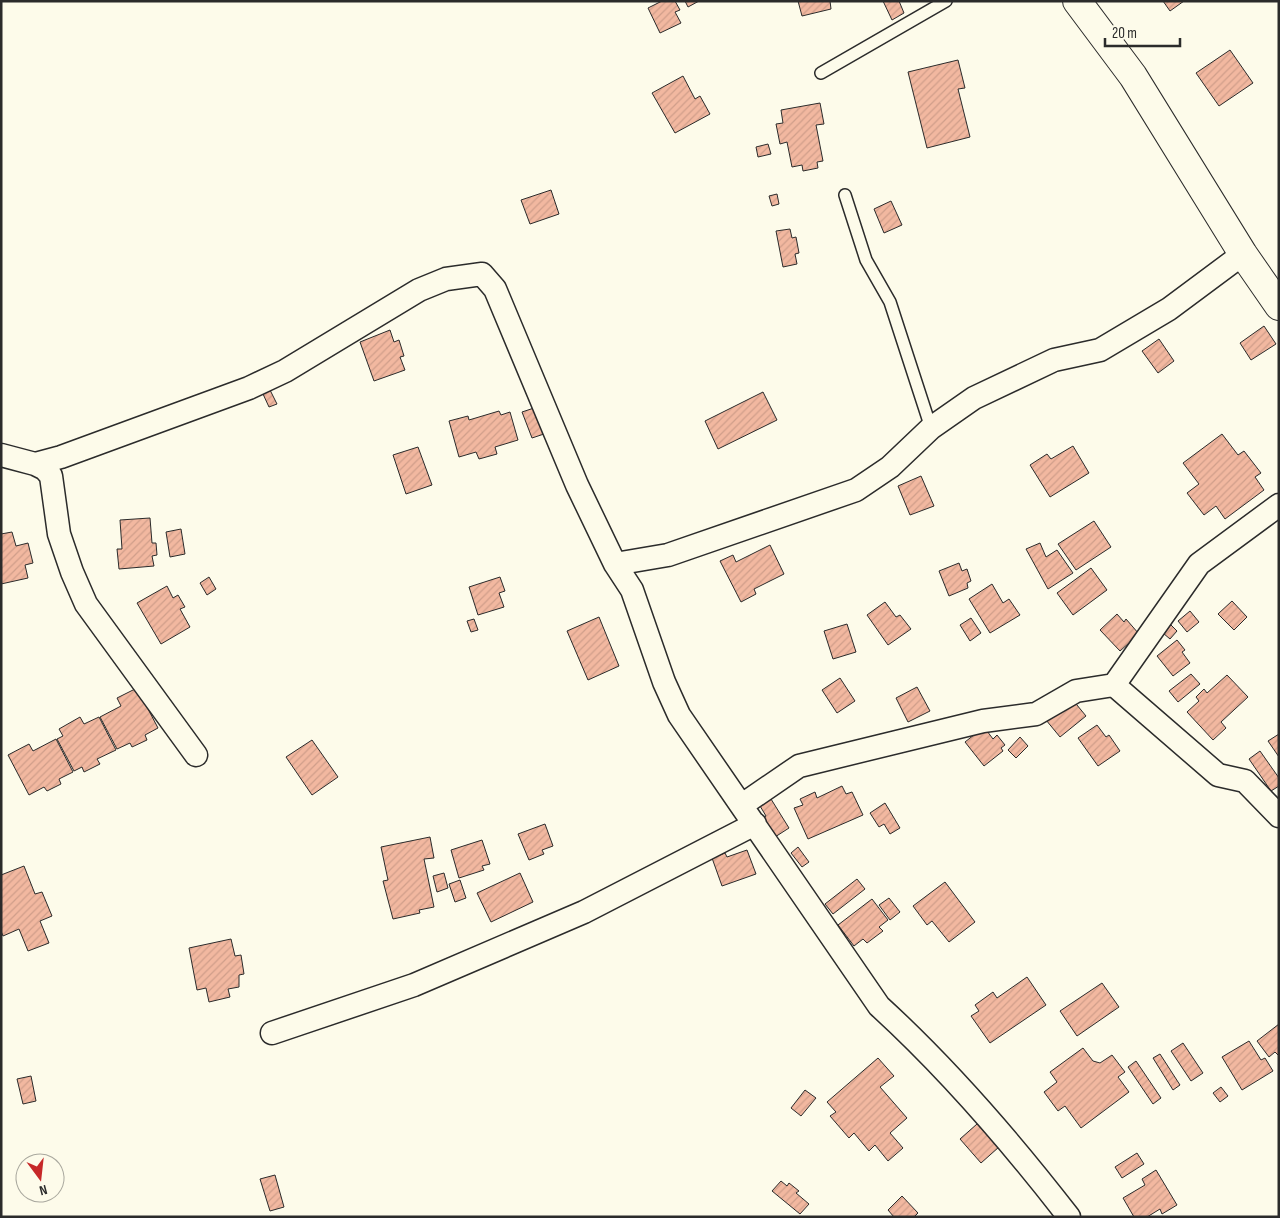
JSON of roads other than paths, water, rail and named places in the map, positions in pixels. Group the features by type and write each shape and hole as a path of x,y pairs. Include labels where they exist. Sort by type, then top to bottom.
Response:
{"street":[{"path":"1077,1 1133,76 1243,254 1279,306"},
{"path":"615,564 668,555 856,490 890,467 930,428 974,398 1054,360 1100,350 1169,310 1243,254"},
{"path":"35,464 61,457 249,388 285,372 420,290 446,278 482,274 494,289 577,485 615,564 632,590 664,682 679,715 742,804 879,1006 912,1036 1018,1150 1069,1217"},
{"path":"1,455 35,464 45,469 51,476 59,534 72,572 86,604 196,755"},
{"path":"742,804 799,766 983,721 1036,714 1076,691 1114,685 1199,564 1279,505"},
{"path":"1114,685 1218,775 1245,781 1279,816"},
{"path":"272,1033 414,985 584,912 755,824"}],"lane":[{"path":"821,73 946,1"},
{"path":"845,195 866,260 890,302 930,428"}]}
